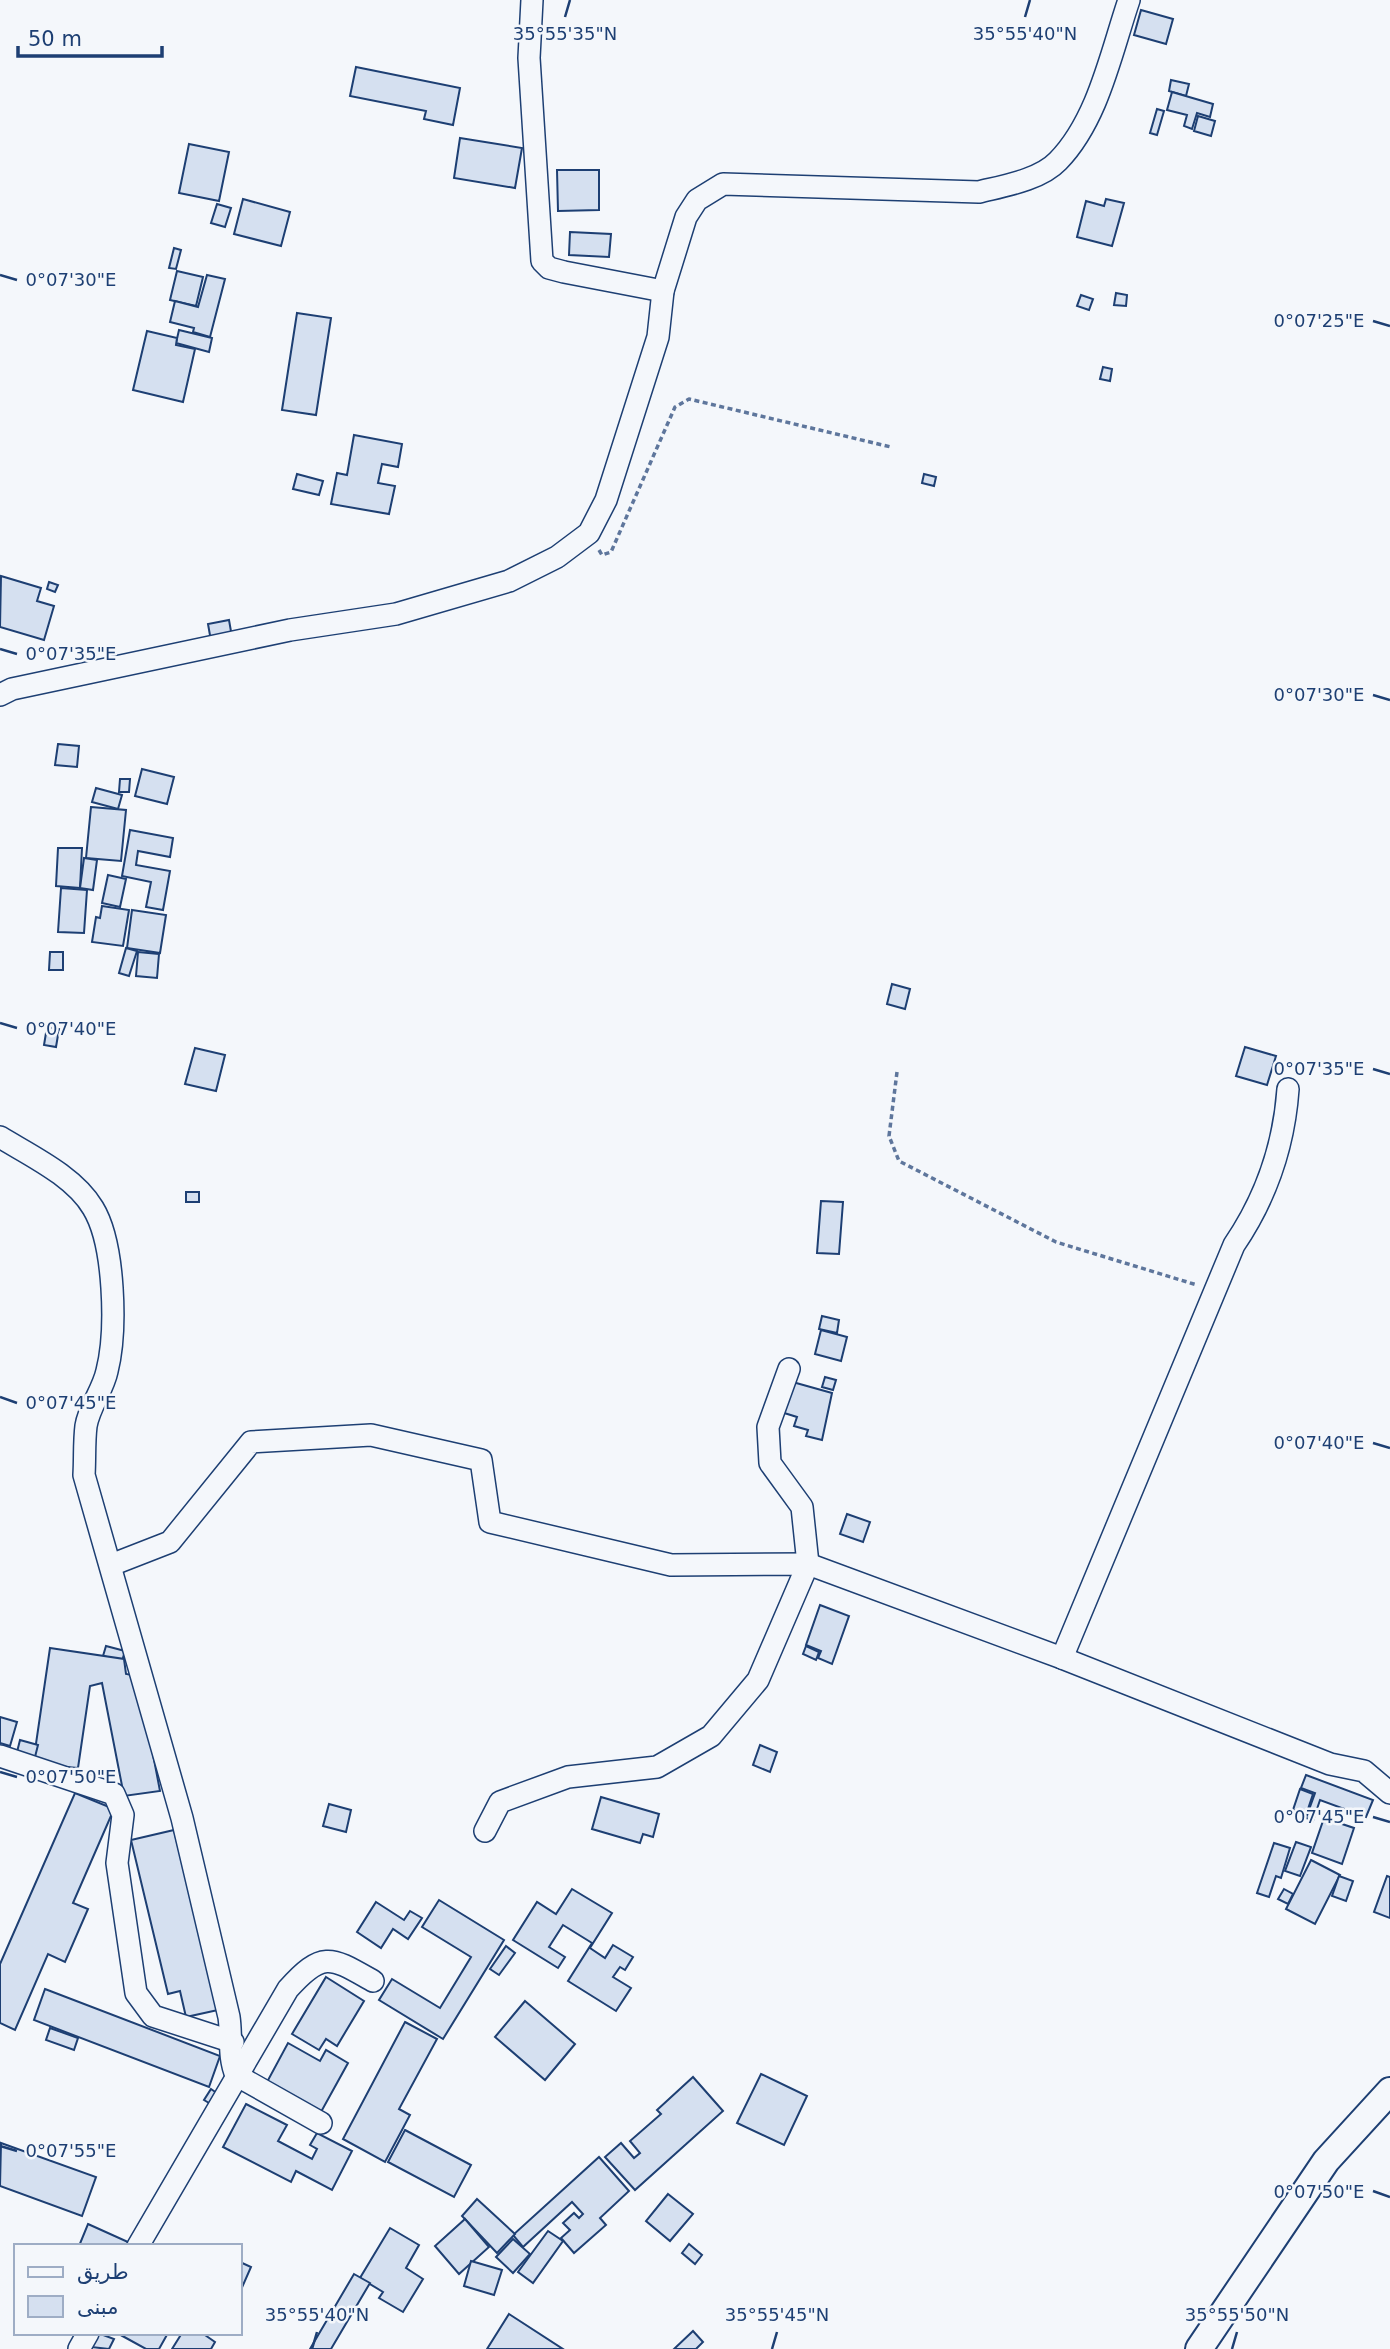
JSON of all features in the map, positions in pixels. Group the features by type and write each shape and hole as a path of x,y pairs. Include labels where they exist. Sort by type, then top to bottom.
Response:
{"main road":[{"path":"1199,2349 1326,2161 1390,2091"}],"street":[{"path":"532,0 529,58 542,261 549,268 564,272 663,291"},
{"path":"0,695 12,690 290,629 396,614 509,581 557,557 589,533 606,500 635,418 658,337 663,291 686,217 697,200 723,184 979,192 1017,183 1057,163 1088,117 1129,0"},
{"path":"1062,1658 1234,1245 1251,1220 1280,1151 1286,1125 1287,1089"},
{"path":"0,1137 38,1160 76,1189 93,1208 103,1231 114,1290 107,1371 86,1425 84,1475 182,1818 233,2042 230,2061 236,2075 321,2123"},
{"path":"485,1832 500,1802 568,1777 657,1767 711,1736 758,1680 808,1564 802,1507 770,1463 768,1427 789,1369"},
{"path":"111,1565 170,1542 251,1442 371,1435 481,1460 490,1522 671,1565 808,1564 1062,1658 1307,1755 1364,1771 1390,1793"},
{"path":"0,1756 114,1794 123,1815 117,1863 136,1993 153,2016 233,2042"},
{"path":"139,2244 288,1989 317,1962 336,1959 373,1981"}],"path":[{"path":"589,533 602,555 611,552 675,407 689,399 891,447"},
{"path":"897,1072 889,1136 898,1161 1056,1242 1216,1291"}],"building":[{"path":"1141,10 1173,19 1166,44 1134,35"},
{"path":"356,67 460,88 453,125 424,119 426,111 350,96"},
{"path":"1171,80 1189,84 1186,96 1169,91"},
{"path":"1172,92 1213,104 1210,117 1197,113 1192,129 1184,126 1187,115 1167,110"},
{"path":"1157,109 1164,111 1157,135 1150,133"},
{"path":"1198,116 1215,121 1211,136 1194,131"},
{"path":"460,138 522,148 515,188 454,178"},
{"path":"189,144 229,152 219,201 179,193"},
{"path":"557,170 599,170 599,210 558,211"},
{"path":"243,199 290,212 281,246 234,234"},
{"path":"1106,199 1124,203 1112,246 1077,237 1086,201 1104,206"},
{"path":"217,204 231,208 225,227 211,223"},
{"path":"570,232 611,234 609,257 569,255"},
{"path":"174,248 181,250 176,269 169,268"},
{"path":"177,271 203,277 196,306 170,300"},
{"path":"207,275 225,279 210,337 193,332 194,328 170,322 175,301 198,307"},
{"path":"1116,293 1127,295 1126,306 1114,305"},
{"path":"1081,295 1093,299 1089,310 1077,306"},
{"path":"297,313 331,318 316,415 282,410"},
{"path":"179,330 212,338 209,352 176,343"},
{"path":"147,331 177,338 176,345 195,349 183,402 133,390"},
{"path":"1103,367 1112,369 1110,381 1100,379"},
{"path":"354,435 402,444 398,467 382,464 378,483 395,486 389,514 331,504 337,473 347,475"},
{"path":"297,474 323,481 319,495 293,489"},
{"path":"924,474 936,477 934,486 922,483"},
{"path":"1,576 41,588 37,601 54,606 44,640 0,627"},
{"path":"49,582 58,585 55,592 47,589"},
{"path":"229,620 232,637 211,641 208,624"},
{"path":"58,744 79,746 77,767 55,765"},
{"path":"142,769 174,777 167,804 135,796"},
{"path":"120,779 130,779 129,792 119,792"},
{"path":"96,788 122,795 118,809 92,802"},
{"path":"91,807 126,810 121,861 86,858"},
{"path":"130,830 173,838 170,857 138,851 136,865 170,871 163,910 146,907 151,882 122,876"},
{"path":"58,848 82,848 80,888 56,886"},
{"path":"84,858 97,860 93,890 80,888"},
{"path":"108,875 126,879 120,907 102,903"},
{"path":"61,888 87,890 84,933 58,932"},
{"path":"102,906 129,910 123,946 92,942 96,917 100,918"},
{"path":"132,910 166,915 160,953 127,948"},
{"path":"126,948 137,951 129,976 119,973"},
{"path":"50,952 63,952 63,970 49,970"},
{"path":"138,952 159,954 157,978 136,976"},
{"path":"892,984 910,989 905,1009 887,1004"},
{"path":"47,1027 59,1029 56,1047 44,1045"},
{"path":"1245,1047 1276,1056 1267,1085 1236,1076"},
{"path":"195,1048 225,1055 216,1091 185,1084"},
{"path":"186,1192 199,1192 199,1202 186,1202"},
{"path":"821,1201 843,1202 839,1254 817,1253"},
{"path":"822,1316 839,1320 837,1333 819,1329"},
{"path":"821,1330 847,1337 841,1361 815,1354"},
{"path":"825,1377 836,1380 833,1390 822,1387"},
{"path":"789,1381 832,1393 822,1440 806,1436 808,1430 794,1426 797,1417 781,1412"},
{"path":"847,1514 870,1522 863,1542 840,1534"},
{"path":"820,1605 849,1616 832,1664 818,1658 821,1651 806,1645"},
{"path":"106,1646 125,1651 122,1661 103,1656"},
{"path":"806,1646 819,1652 816,1660 803,1654"},
{"path":"50,1648 124,1659 126,1674 138,1676 160,1791 124,1796 102,1683 90,1686 78,1768 33,1764"},
{"path":"0,1717 17,1722 10,1746 0,1743"},
{"path":"20,1740 38,1745 34,1761 16,1756"},
{"path":"760,1745 777,1752 770,1772 753,1765"},
{"path":"1306,1775 1373,1800 1366,1817 1320,1800 1313,1821 1306,1818 1315,1793 1301,1788"},
{"path":"1300,1789 1313,1794 1306,1815 1293,1810"},
{"path":"75,1793 114,1809 73,1903 88,1909 65,1962 48,1954 15,2030 0,2023 0,1964"},
{"path":"601,1797 659,1814 653,1837 643,1834 640,1843 592,1829"},
{"path":"329,1804 351,1810 346,1832 323,1826"},
{"path":"1324,1818 1354,1828 1342,1864 1312,1853"},
{"path":"174,1830 218,2010 186,2017 180,1991 168,1994 131,1840"},
{"path":"1296,1842 1311,1847 1300,1876 1285,1871"},
{"path":"1274,1843 1290,1848 1281,1878 1276,1876 1269,1897 1257,1893"},
{"path":"1311,1860 1340,1875 1315,1924 1286,1909"},
{"path":"1339,1876 1353,1881 1346,1901 1332,1896"},
{"path":"1387,1876 1390,1877 1390,1918 1374,1912"},
{"path":"572,1889 612,1913 590,1948 605,1958 613,1945 633,1957 625,1970 620,1967 613,1977 631,1988 616,2011 568,1981 592,1943 563,1925 549,1947 565,1957 558,1968 513,1940 537,1902 556,1914"},
{"path":"1284,1889 1293,1894 1288,1904 1278,1899"},
{"path":"439,1900 504,1940 443,2039 379,2000 392,1979 440,2008 471,1957 422,1927"},
{"path":"376,1902 404,1920 410,1911 422,1918 408,1939 393,1929 381,1948 357,1932"},
{"path":"506,1946 515,1953 499,1975 490,1969"},
{"path":"326,1977 364,2001 337,2046 326,2039 319,2050 292,2034"},
{"path":"45,1989 220,2056 209,2087 34,2020"},
{"path":"525,2001 575,2044 545,2080 495,2037"},
{"path":"405,2022 437,2039 399,2109 410,2115 385,2162 343,2139"},
{"path":"50,2028 78,2038 74,2050 46,2040"},
{"path":"288,2043 320,2061 326,2050 348,2063 321,2112 267,2082"},
{"path":"761,2074 807,2096 784,2145 737,2123"},
{"path":"693,2077 723,2111 635,2190 605,2157 621,2143 634,2158 640,2153 630,2141 661,2114 657,2110"},
{"path":"211,2089 221,2096 214,2106 204,2100"},
{"path":"246,2104 287,2125 278,2141 312,2159 317,2149 310,2145 317,2133 352,2151 332,2190 296,2171 291,2182 223,2147"},
{"path":"405,2130 471,2165 454,2197 388,2162"},
{"path":"1,2143 96,2177 82,2216 0,2186"},
{"path":"599,2157 629,2191 600,2218 606,2225 574,2253 561,2238 570,2230 563,2223 574,2213 579,2218 583,2214 572,2202 523,2247 513,2235"},
{"path":"668,2194 693,2214 670,2241 646,2221"},
{"path":"477,2199 515,2234 497,2253 462,2216"},
{"path":"465,2219 489,2247 459,2274 435,2246"},
{"path":"88,2224 128,2242 127,2244 80,2244"},
{"path":"390,2228 419,2245 406,2268 423,2279 403,2312 379,2298 383,2292 360,2278"},
{"path":"548,2231 563,2241 533,2283 518,2272"},
{"path":"513,2239 530,2254 513,2273 496,2257"},
{"path":"689,2244 702,2255 695,2264 682,2253"},
{"path":"471,2261 502,2270 494,2295 464,2286"},
{"path":"242,2263 251,2267 242,2287"},
{"path":"354,2274 370,2283 331,2349 310,2349"},
{"path":"509,2314 563,2349 487,2349"},
{"path":"693,2331 703,2342 696,2349 674,2349"},
{"path":"97,2335 114,2339 109,2349 91,2347"},
{"path":"121,2335 167,2335 159,2349 146,2349"},
{"path":"181,2335 205,2335 215,2342 211,2349 172,2349"}]}
